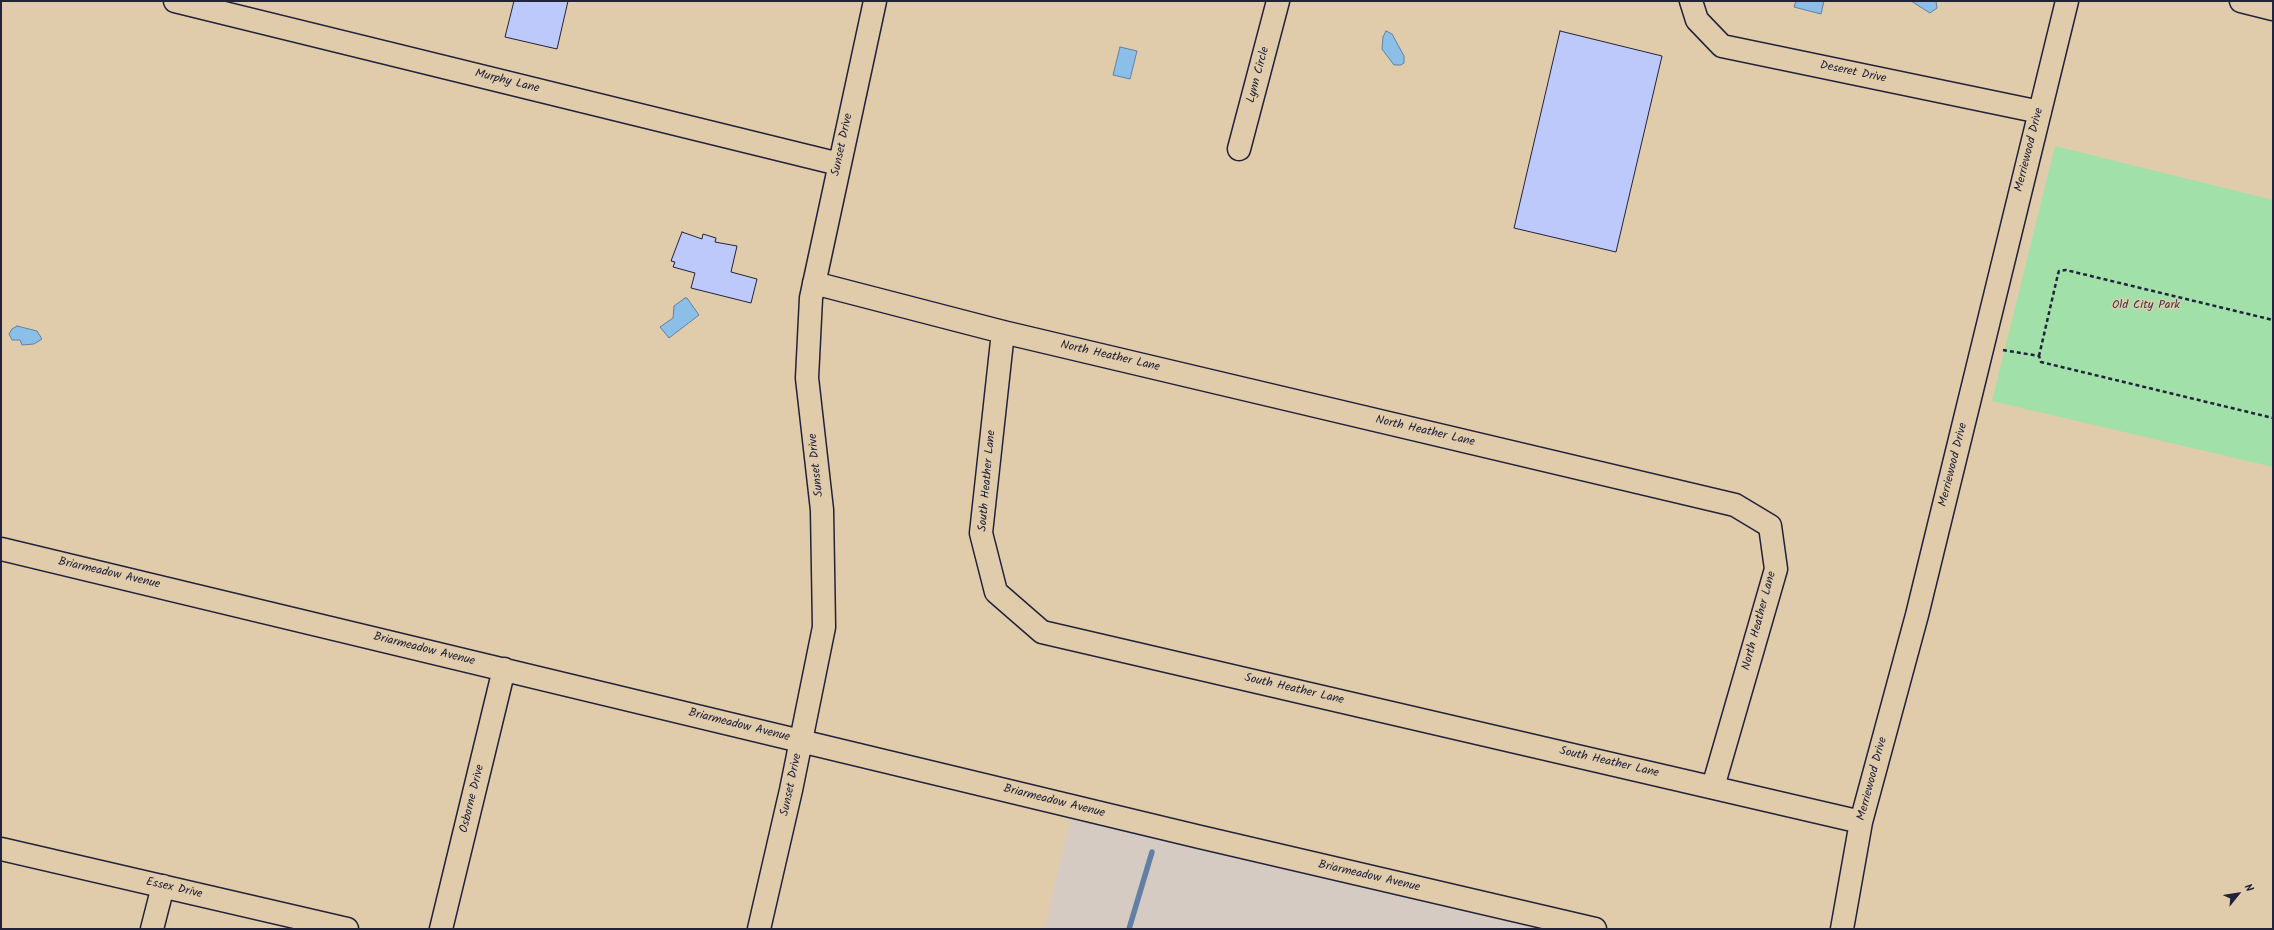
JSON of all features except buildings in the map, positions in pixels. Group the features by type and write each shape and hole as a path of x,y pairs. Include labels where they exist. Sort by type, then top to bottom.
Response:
{"street":[{"name":"Murphy Lane","path":"175,1 839,164"},
{"name":"Sunset Drive","path":"759,929 801,741 824,627 822,510 807,378 811,298 875,1"},
{"name":"Lynn Circle","path":"1239,150 1278,1"},
{"name":"Deseret Drive","path":"1691,1 1697,20 1722,46 2040,112"},
{"name":"Merriewood Drive","path":"1842,929 1861,822 1917,615 2066,1"},
{"path":"2241,1 2273,9"},
{"name":"North Heather Lane","path":"814,283 1003,332 1735,505 1770,526 1776,569 1713,787"},
{"name":"South Heather Lane","path":"1003,332 981,532 996,592 1042,632 1861,822"},
{"name":"Briarmeadow Avenue","path":"1,549 1200,837 1595,929"},
{"name":"Osborne Drive","path":"441,929 504,669"},
{"name":"Essex Drive","path":"1,848 347,929"},
{"path":"152,929 163,886"}],"path":[{"path":"2273,320 2066,270 2059,271 2039,356 2041,362 2273,418"},
{"path":"1982,347 2039,356"}],"shaded area":[{"path":"1072,813 1551,929 1044,929"}],"green space":[{"name":"Old City Park","path":"2055,146 2273,200 2273,467 1992,401"}],"water":[{"path":"1796,1 1824,1 1821,14 1794,7"},
{"path":"1911,1 1936,1 1937,8 1930,13"},
{"path":"1386,31 1392,34 1404,56 1404,63 1401,65 1394,65 1382,49 1383,37"},
{"path":"1120,47 1137,51 1130,79 1113,75"},
{"path":"687,298 699,315 669,338 660,327 673,318 674,306"},
{"path":"17,326 37,331 42,339 34,344 22,345 20,340 12,340 9,334 12,329"}],"waterway":[{"path":"1129,929 1152,852"}]}
